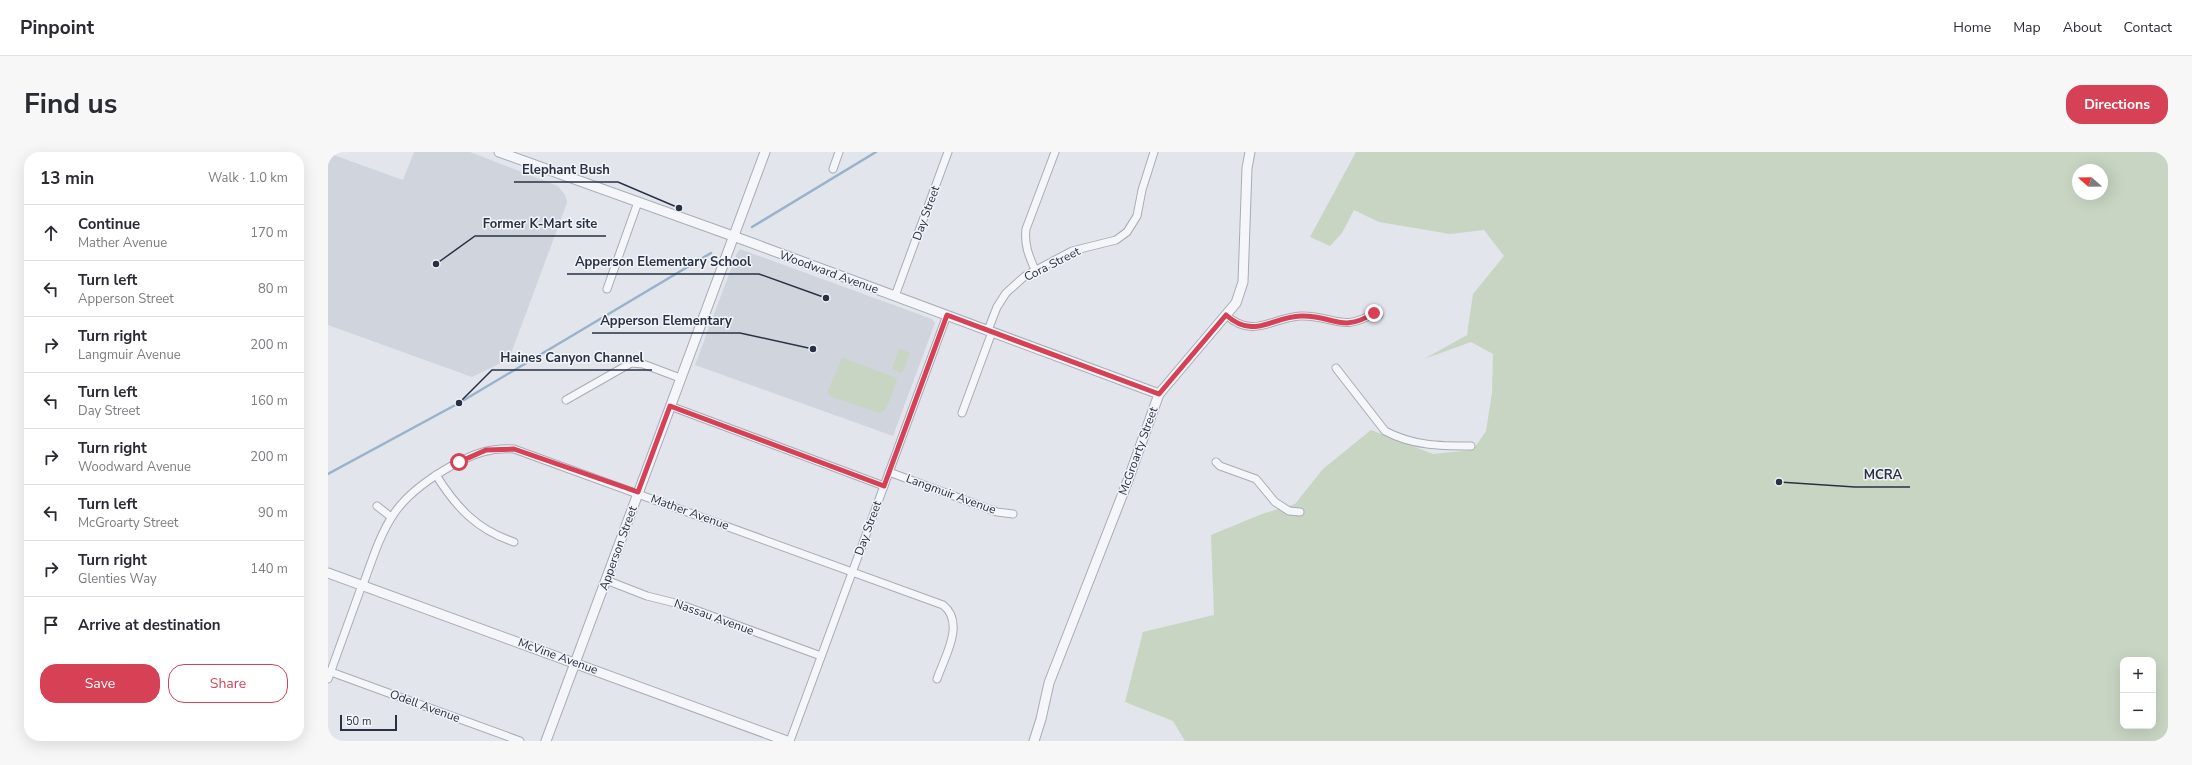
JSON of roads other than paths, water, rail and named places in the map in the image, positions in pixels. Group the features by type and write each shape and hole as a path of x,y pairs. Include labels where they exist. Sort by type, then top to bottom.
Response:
{"street":[{"name":"Woodward Avenue","path":"499,152 516,155 638,202 1159,394"},
{"name":"Apperson Street","path":"546,741 765,152"},
{"path":"833,170 840,152"},
{"name":"Day Street","path":"895,296 948,152"},
{"path":"1035,270 1028,255 1025,240 1026,229 1055,152"},
{"name":"Cora Street","path":"962,413 997,307 1006,293 1016,283 1035,270 1072,251 1116,240 1127,232 1137,216 1142,190 1154,152"},
{"name":"McGroarty Street","path":"1034,741 1041,719 1049,683 1128,483 1159,394 1237,300 1243,282 1247,168 1250,152"},
{"path":"607,289 638,202"},
{"path":"1226,315 1234,322 1250,327 1268,325 1300,316 1350,324 1364,320 1374,313 1379,315"},
{"name":"Day Street","path":"788,741 947,315"},
{"path":"566,400 631,363 643,364 680,378"},
{"path":"1336,368 1385,431 1396,437 1436,446 1471,446"},
{"path":"670,406 884,486"},
{"name":"Mather Avenue","path":"329,674 378,542 391,517 412,492 436,475 477,453 495,448 514,449 638,492 943,605 952,618 953,634 937,679"},
{"path":"1216,462 1220,466 1256,479 1279,505 1289,511 1300,512"},
{"name":"Langmuir Avenue","path":"889,472 997,512 1013,514"},
{"path":"436,475 456,504 471,520 487,531 514,542"},
{"path":"377,506 391,517"},
{"name":"McVine Avenue","path":"328,572 788,741"},
{"name":"Nassau Avenue","path":"606,580 647,596 689,607 821,656"},
{"name":"Odell Avenue","path":"329,674 520,741"}],"waterway":[{"path":"752,227 876,152"},
{"path":"328,474 459,403 711,253"}],"place":[{"name":"Elephant Bush","path":"679,208"},
{"name":"Former K-Mart site","path":"436,264"},
{"name":"Apperson Elementary School","path":"826,298"},
{"name":"Apperson Elementary","path":"813,349"},
{"name":"Haines Canyon Channel","path":"459,403"},
{"name":"MCRA","path":"1779,482"}]}
